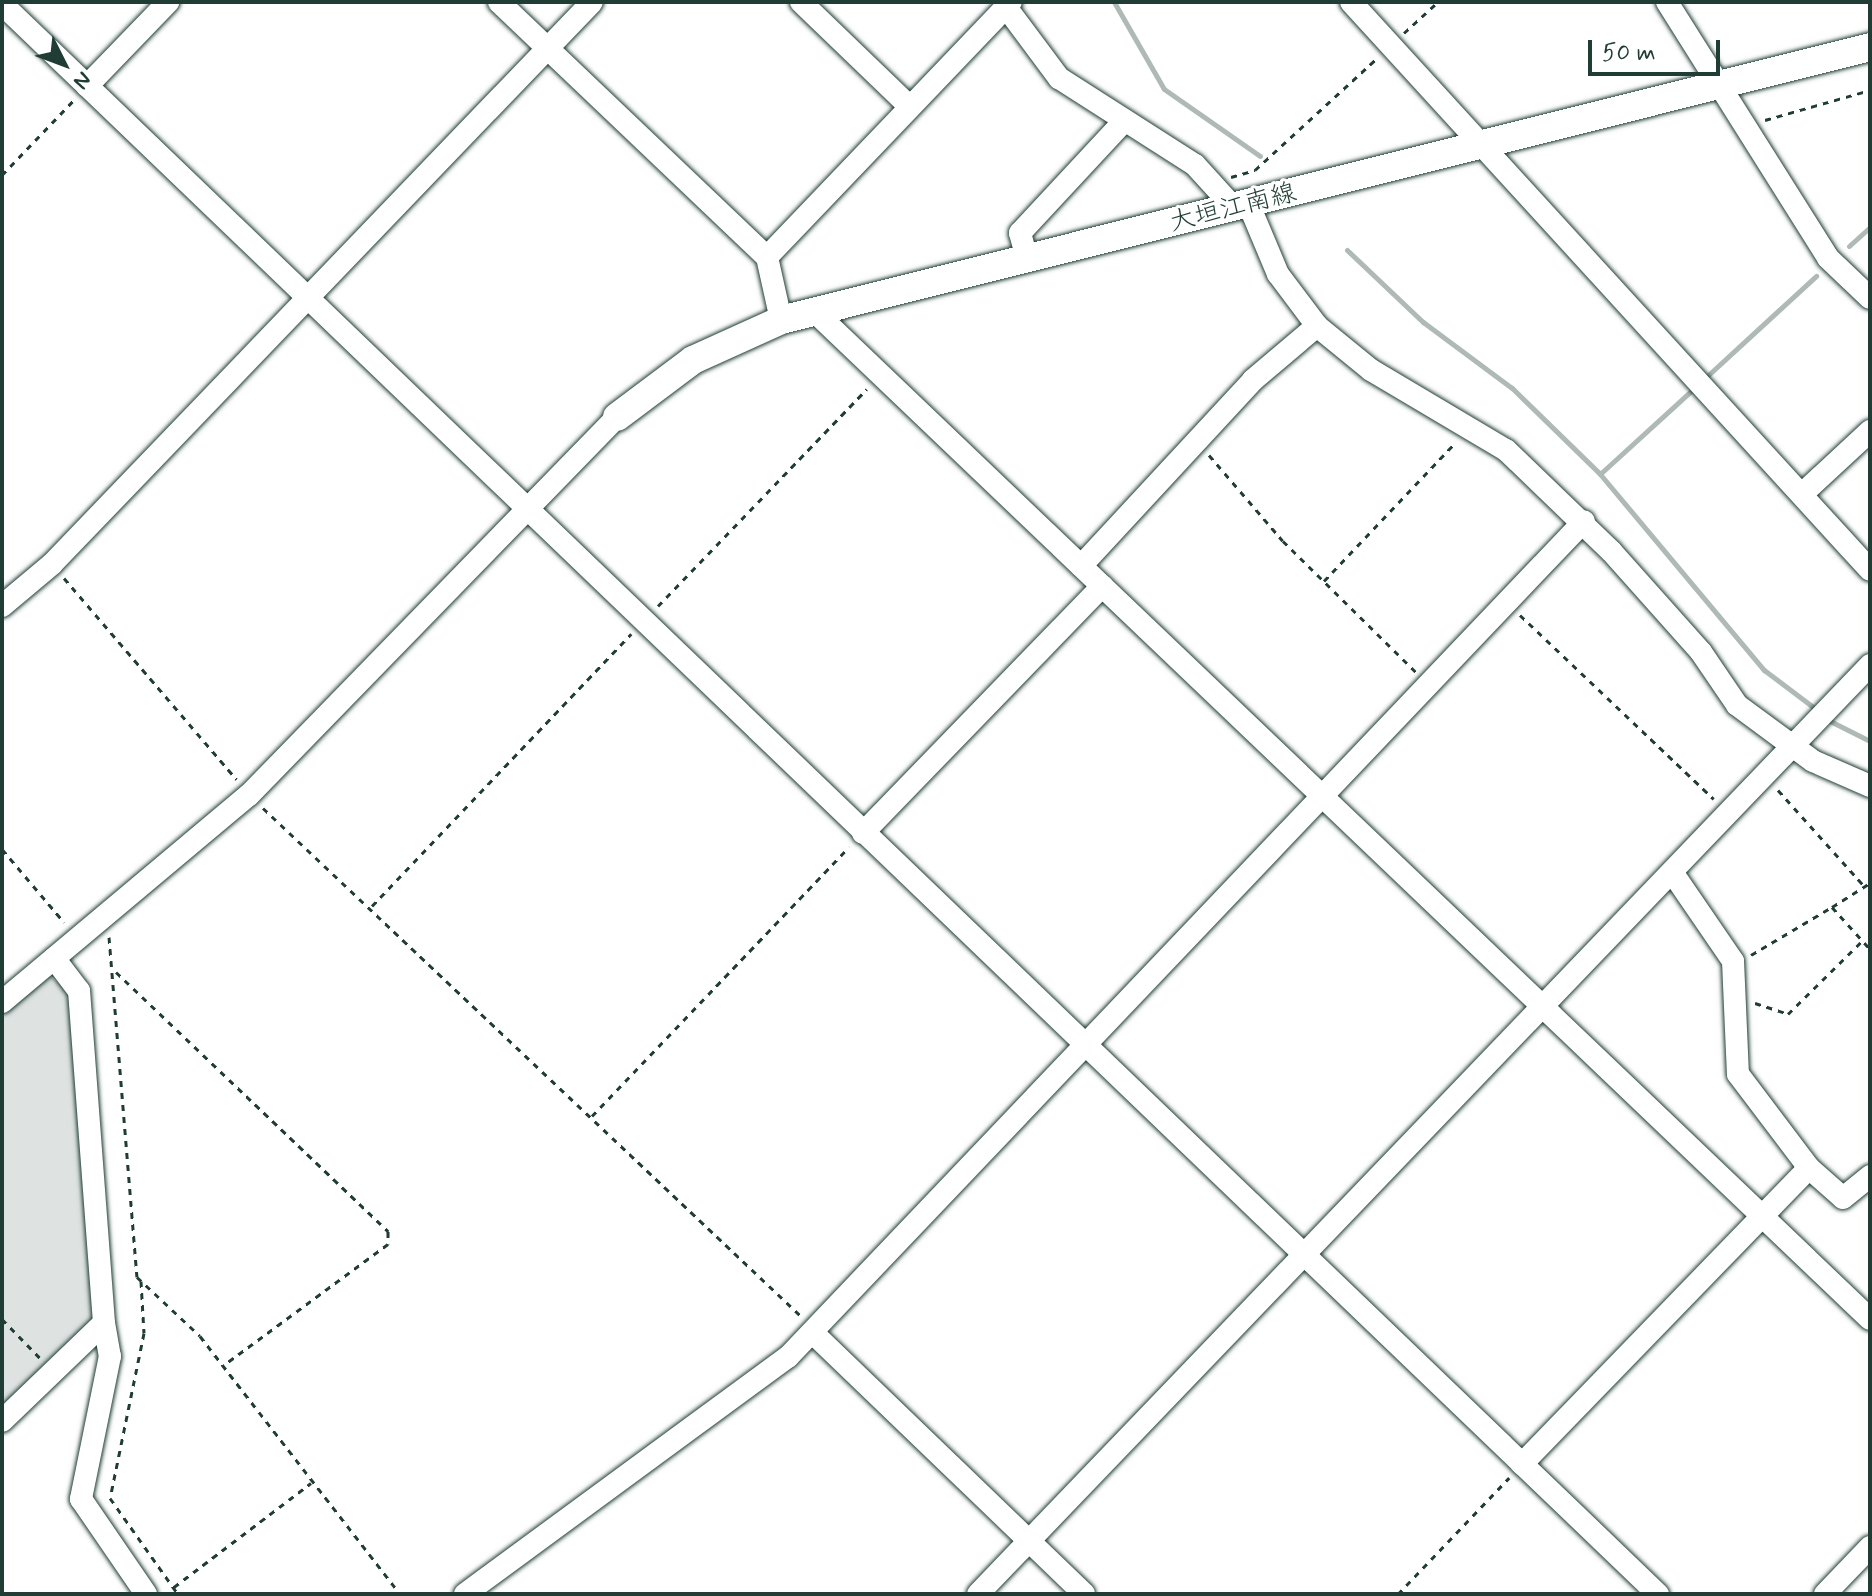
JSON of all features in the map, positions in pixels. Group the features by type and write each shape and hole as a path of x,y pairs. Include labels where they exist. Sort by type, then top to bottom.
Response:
{"main road":[{"name":"大垣江南線","path":"617,417 693,360 781,320 1726,86 1870,47"}],"street":[{"path":"87,86 168,2"},
{"path":"499,2 767,257 781,320"},
{"path":"2,606 52,564 592,2"},
{"path":"801,2 910,107"},
{"path":"1351,2 1870,570"},
{"path":"1667,2 1726,86 1769,170 1828,258 1870,298"},
{"path":"2,4 305,299 526,507 1658,1594"},
{"path":"767,257 1008,5 1059,78 1215,181 1242,207 1278,274 1317,326 1371,370 1506,450 1584,521 1701,652 1737,705 1792,747 1870,786"},
{"path":"1027,259 1020,233 1125,120"},
{"path":"814,311 1544,1004 1870,1319"},
{"path":"1081,566 1253,380 1317,326"},
{"path":"2,1002 249,795 526,507 617,417"},
{"path":"1802,494 1870,431"},
{"path":"465,1594 814,1331 1083,1044 1584,521"},
{"path":"863,833 1102,586"},
{"path":"978,1594 1870,665"},
{"path":"1672,872 1733,961 1737,995 1738,1074 1809,1168 1843,1198 1870,1176"},
{"path":"54,958 79,991 104,1323 110,1356 81,1499 146,1594"},
{"path":"1522,1464 1809,1168"},
{"path":"2,1421 104,1323"},
{"path":"814,1331 1084,1594"},
{"path":"1825,1594 1870,1547"}],"path":[{"path":"1215,181 1255,170 1438,2"},
{"path":"2,175 87,86"},
{"path":"1765,120 1870,90"},
{"path":"372,906 880,375"},
{"path":"1324,581 1466,427"},
{"path":"1197,442 1324,581 1427,683"},
{"path":"52,564 249,795 372,906 814,1331"},
{"path":"1506,602 1729,813"},
{"path":"1765,775 1864,886"},
{"path":"590,1117 863,833"},
{"path":"2,849 77,938"},
{"path":"1733,961 1870,883"},
{"path":"1832,907 1870,949"},
{"path":"98,921 115,952 144,1333 110,1498 178,1594"},
{"path":"1737,995 1788,1014 1862,941"},
{"path":"116,972 388,1231 388,1244 224,1365"},
{"path":"141,1281 224,1365 311,1483 400,1594"},
{"path":"2,1319 53,1372"},
{"path":"1398,1594 1522,1464"},
{"path":"173,1588 311,1483"}],"shaded area":[{"path":"48,975 71,993 94,1324 2,1411 2,1013"}],"waterway":[{"path":"1114,2 1164,89 1260,156"},
{"path":"1849,246 1870,227"},
{"path":"1347,250 1423,322 1512,388 1600,474 1764,670 1817,710"},
{"path":"1705,378 1816,276"},
{"path":"1600,474 1693,389"},
{"path":"1826,719 1870,741"}]}
